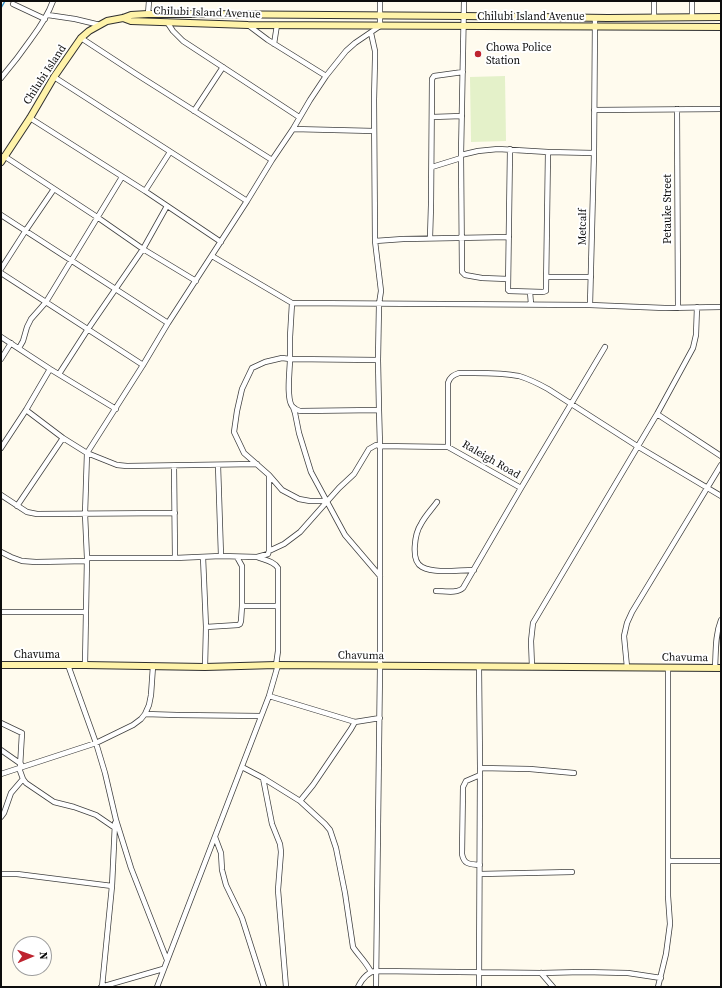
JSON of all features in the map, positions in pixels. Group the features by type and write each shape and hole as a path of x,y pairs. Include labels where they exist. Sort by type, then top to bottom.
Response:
{"street":[{"path":"1,78 19,56 46,17 53,1"},
{"path":"148,14 149,1"},
{"path":"85,665 87,560 85,514 87,453 326,76 346,50 380,26 380,1"},
{"path":"464,1 461,157 462,272 465,275 482,278 508,279"},
{"path":"654,1 654,17"},
{"path":"692,1 692,17"},
{"path":"13,4 46,17 70,18 100,25"},
{"name":"Chilubi Island Avenue","path":"123,18 131,15 148,14 595,18 721,17"},
{"name":"Chilubi Island Avenue","path":"123,18 132,21 248,25 721,27"},
{"name":"Chilubi Island","path":"3,159 81,38 89,31 100,25 123,18"},
{"name":"Metcalf","path":"590,305 594,153 595,18"},
{"path":"167,22 173,31 183,41 299,117"},
{"path":"248,25 274,44 326,76"},
{"path":"274,44 277,25"},
{"path":"371,33 375,52 375,241 381,291 379,304 378,360 380,446 380,718 376,987"},
{"path":"81,38 272,160"},
{"path":"194,111 223,67"},
{"path":"430,238 432,77 463,72"},
{"path":"54,78 247,201"},
{"name":"Petauke Street","path":"677,109 678,308"},
{"path":"594,110 721,109"},
{"path":"432,117 462,116"},
{"path":"30,118 122,176 221,242"},
{"path":"293,130 374,131"},
{"path":"432,167 488,149 594,153"},
{"path":"510,149 509,291 546,291 548,152"},
{"path":"145,191 170,152"},
{"path":"3,159 54,189 143,249 196,280"},
{"path":"19,348 32,319 46,302 122,176"},
{"path":"1,269 54,189"},
{"path":"59,374 143,249 167,206"},
{"path":"1,215 168,323"},
{"path":"375,241 430,238 509,237"},
{"path":"212,256 292,303 531,304 721,308"},
{"path":"1,273 144,365"},
{"path":"546,277 591,277"},
{"path":"530,292 531,304"},
{"path":"292,303 289,394 290,402 295,412 299,433 311,472 345,535 380,576"},
{"path":"532,667 531,640 533,623 657,414 693,348 696,335 697,307"},
{"path":"1,337 116,409"},
{"path":"1,359 11,343"},
{"path":"436,591 461,590 604,347"},
{"path":"327,501 310,501 299,499 282,490 269,475 244,453 234,432 242,389 252,368 265,362 282,358 378,360"},
{"path":"1,448 26,410 50,369"},
{"path":"448,447 448,383 450,378 459,373 498,373 519,376 543,386 637,446 721,496"},
{"path":"293,407 300,411 379,410"},
{"path":"26,410 87,453 117,465 174,466 257,464"},
{"path":"657,414 721,456"},
{"path":"17,506 64,438"},
{"path":"257,557 268,554 269,551 284,544 300,532 339,488 354,474 369,449 376,445 380,446"},
{"name":"Raleigh Road","path":"380,446 448,447 521,488"},
{"path":"218,465 221,556"},
{"path":"627,667 624,636 627,623 632,612 721,465"},
{"path":"174,466 175,558"},
{"path":"269,475 269,551"},
{"path":"1,495 26,512 37,514 175,513"},
{"path":"437,502 424,519 417,532 415,559 417,563 425,568 437,570 474,570"},
{"path":"1,552 22,561 36,562 221,556 257,557 274,563 278,568 278,651 277,665 269,696 156,987"},
{"path":"206,627 240,624 242,606 242,566 237,556"},
{"path":"203,557 206,627 205,667"},
{"path":"242,606 278,606"},
{"path":"1,608 4,612 86,612"},
{"path":"718,668 716,637 721,620"},
{"name":"Chavuma","path":"1,665 718,668"},
{"path":"68,665 96,743 116,820 131,868 166,960"},
{"path":"1,774 96,743 133,725 145,714 149,705 153,666"},
{"path":"479,667 479,987"},
{"path":"658,987 666,954 670,924 668,896 668,668"},
{"path":"269,696 355,722 380,718"},
{"path":"145,714 261,716"},
{"path":"300,801 313,785 355,722"},
{"path":"1,723 22,733 20,767 23,779 31,787 54,802 96,815 115,828"},
{"path":"1,750 20,767"},
{"path":"242,767 300,801 330,830 344,893 353,947 364,960 371,972"},
{"path":"480,768 530,769 574,773"},
{"path":"480,775 466,781 462,787 463,860 468,863 480,865"},
{"path":"263,778 272,824 280,844 281,852 278,890 286,987"},
{"path":"1,817 4,813 11,793 23,779"},
{"path":"116,820 112,886 102,987 163,969"},
{"path":"214,836 221,853 223,878 242,918 264,987"},
{"path":"668,861 721,861"},
{"path":"480,874 572,872"},
{"path":"1,874 17,874 112,886"},
{"path":"358,987 362,980 371,972 376,971 628,973 661,978"},
{"path":"541,973 553,987"}],"green space":[{"path":"505,76 506,141 471,142 470,77"}],"waterway":[{"path":"1,8 5,1"}],"place":[{"name":"Chowa Police Station","path":"478,54"}]}
